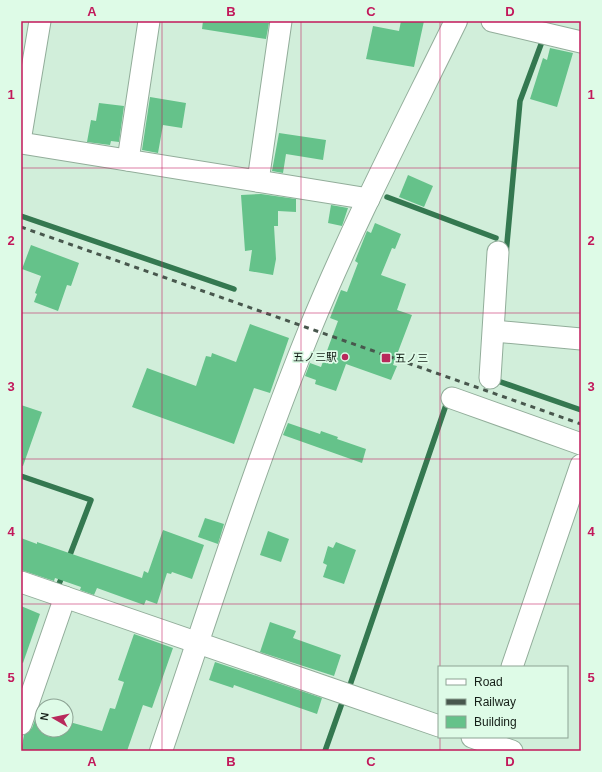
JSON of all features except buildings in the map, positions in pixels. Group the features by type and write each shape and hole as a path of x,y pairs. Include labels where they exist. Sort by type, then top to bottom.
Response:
{"street":[{"path":"21,135 40,21"},
{"path":"128,160 149,21"},
{"path":"258,181 281,21"},
{"path":"161,751 264,446 310,328 369,199 456,21"},
{"path":"492,21 581,42"},
{"path":"21,143 369,199"},
{"path":"490,378 498,252"},
{"path":"494,331 581,340"},
{"path":"452,398 581,444"},
{"path":"512,666 581,465"},
{"path":"21,582 438,726"},
{"path":"21,724 64,597"},
{"path":"483,742 512,751"}],"waterway":[{"path":"506,254 520,101 543,39"},
{"path":"387,197 496,238"},
{"path":"21,216 234,289"},
{"path":"495,380 581,410"},
{"path":"349,688 447,402"},
{"path":"21,476 91,500 68,560"},
{"path":"59,584 63,574"},
{"path":"325,751 342,703"}],"railway":[{"path":"21,227 581,424"}],"place":[{"name":"五ノ三駅","path":"345,357"},
{"name":"五ノ三","path":"386,358"}]}
